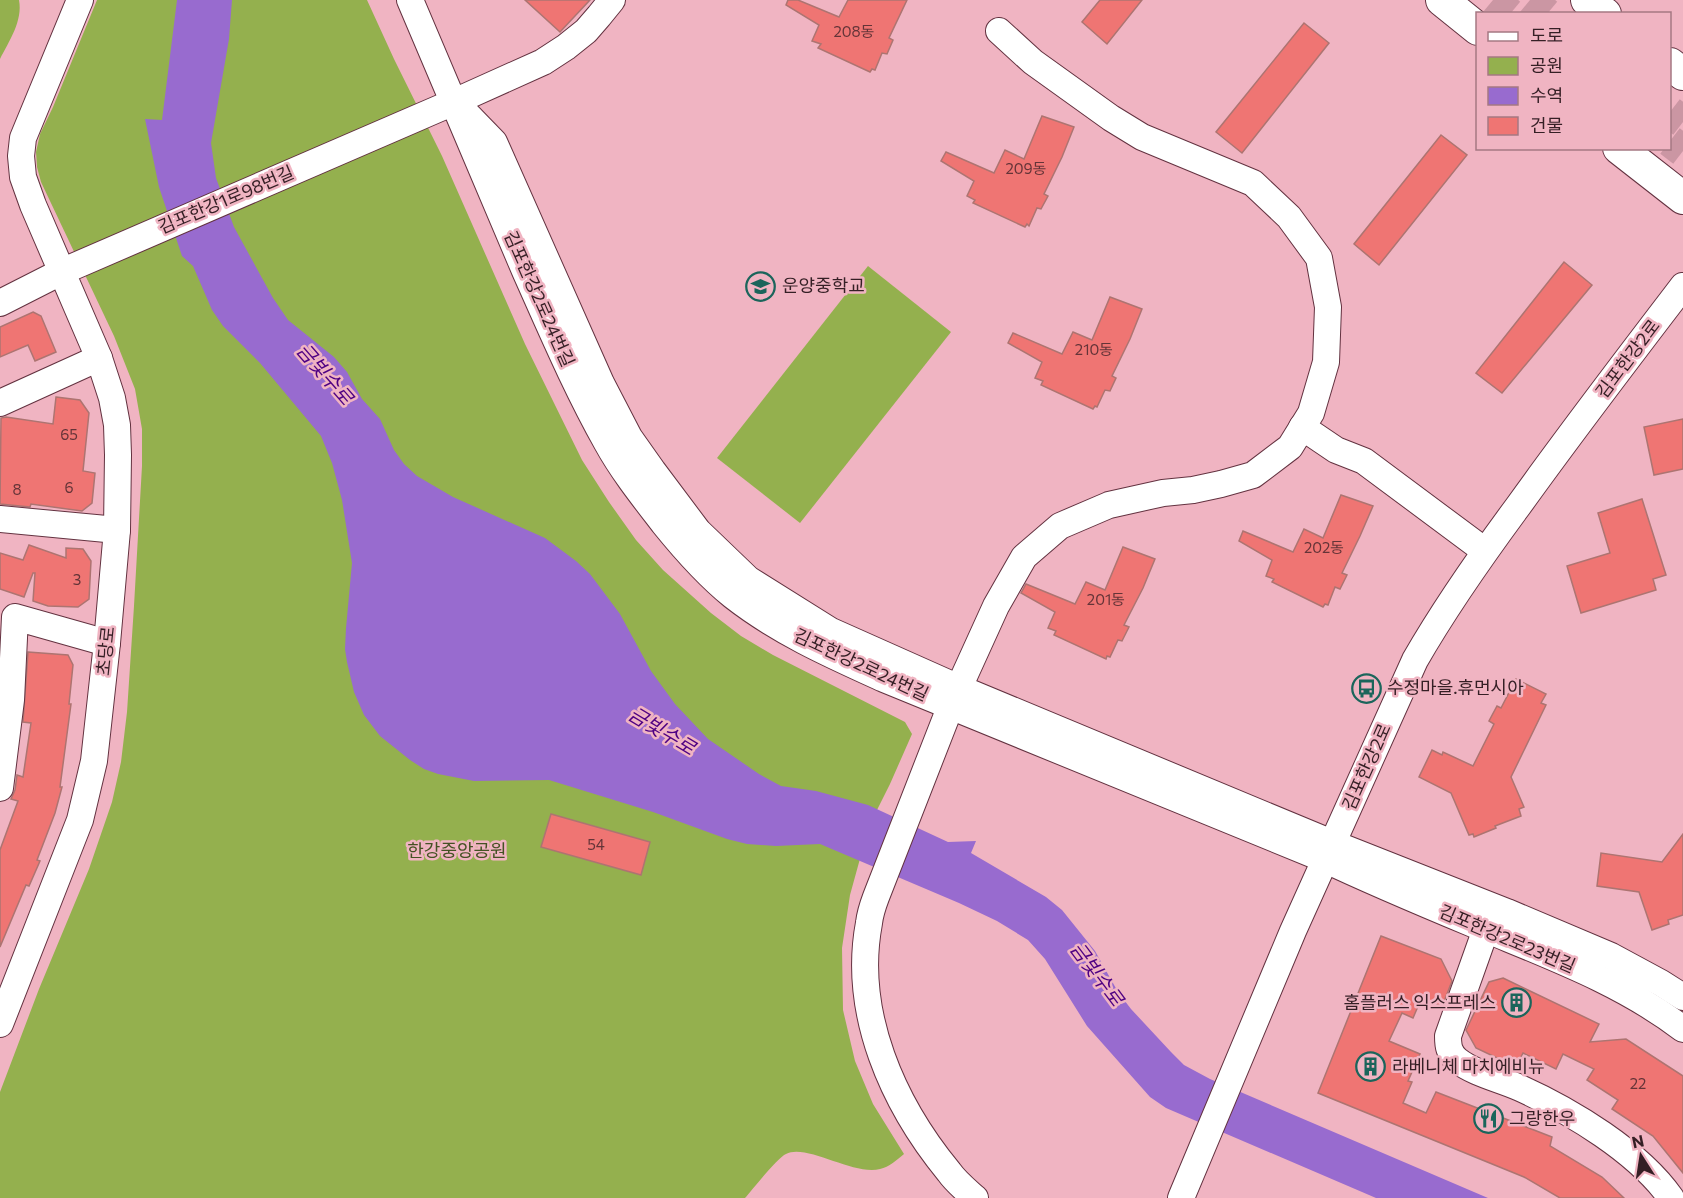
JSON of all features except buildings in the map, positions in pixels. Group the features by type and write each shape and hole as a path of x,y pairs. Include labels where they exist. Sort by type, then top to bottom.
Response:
{"main road":[{"path":"1442,0 1476,27"},
{"path":"1587,0 1602,12"},
{"path":"1671,64 1683,74"},
{"path":"1622,150 1683,198"}],"street":[{"name":"초당로","path":"0,1024 80,820 94,761 117,530 117,425 112,398 99,358 33,205 23,177 21,156 23,138 80,0"},
{"name":"김포한강2로24번길","path":"410,0 535,294 582,396 608,444 630,479 684,549 734,596 811,646 884,679 955,697 1328,851"},
{"path":"454,102 543,62 586,31 612,0"},
{"path":"975,1198 950,1174 921,1136 902,1104 884,1064 872,1022 867,990 866,955 869,923 876,897 926,769 996,606 1024,557 1060,526 1109,505 1163,493 1193,490 1253,475 1290,447 1311,413 1326,362 1328,307 1319,258 1289,218 1253,183 1142,137 1111,118 1033,62 999,32"},
{"name":"김포한강1로98번길","path":"0,303 61,272 135,239 454,102"},
{"name":"김포한강2로","path":"1181,1198 1293,931 1415,660 1439,618 1485,551 1683,286"},
{"path":"0,403 99,358"},
{"path":"1302,427 1336,450 1364,461 1485,551"},
{"path":"0,519 117,530"},
{"path":"0,788 6,698 8,614 107,643"},
{"name":"김포한강2로23번길","path":"1328,851 1387,888 1548,955 1611,984 1640,999 1683,1029"},
{"name":"김포한강2로23번길","path":"1328,851 1507,912 1611,956 1683,997"},
{"path":"1486,929 1448,1036 1448,1047 1452,1055 1476,1070 1521,1088 1595,1130 1629,1154 1663,1187 1671,1198"}],"green space":[{"path":"0,0 19,0 20,8 14,31 0,59"},
{"name":"한강중앙공원","path":"97,0 367,0 442,156 525,344 582,460 636,540 663,570 711,613 741,636 773,655 905,722 912,734 869,826 850,895 842,948 843,1010 855,1061 873,1104 904,1154 893,1163 880,1169 869,1170 805,1153 786,1154 777,1161 745,1198 0,1198 0,1092 39,989 89,869 112,802 121,762 127,712 142,466 142,429 135,389 114,336 41,182 36,152 40,134"},
{"path":"868,266 951,332 800,523 717,458"}],"water":[{"name":"금빛수로","path":"177,0 232,0 229,39 211,143 216,178 234,227 273,298 288,320 334,357 347,372 362,399 380,419 394,450 417,476 453,497 545,538 576,561 590,574 620,614 651,671 675,704 708,739 759,774 781,786 816,791 868,805 948,842 976,841 971,853 1046,897 1062,910 1095,951 1118,992 1131,1009 1184,1065 1210,1079 1488,1198 1376,1198 1166,1108 1150,1097 1087,1026 1045,959 1028,940 997,921 959,903 820,844 776,846 747,844 549,780 474,781 438,774 410,760 380,736 364,715 354,692 347,662 346,628 352,563 342,500 332,463 321,436 260,363 223,326 212,310 193,266 182,256 159,187 145,119 162,120"}],"tunnel":[{"path":"1493,0 1508,12"},
{"path":"1530,0 1545,12"},
{"path":"1671,113 1683,122"},
{"path":"1671,142 1683,151"}],"place":[{"name":"운양중학교","path":"761,286"},
{"name":"수정마을.휴먼시아","path":"1366,688"},
{"name":"홈플러스 익스프레스","path":"1517,1003"},
{"name":"라베니체 마치에비뉴","path":"1371,1067"},
{"name":"그랑한우","path":"1488,1119"}]}
